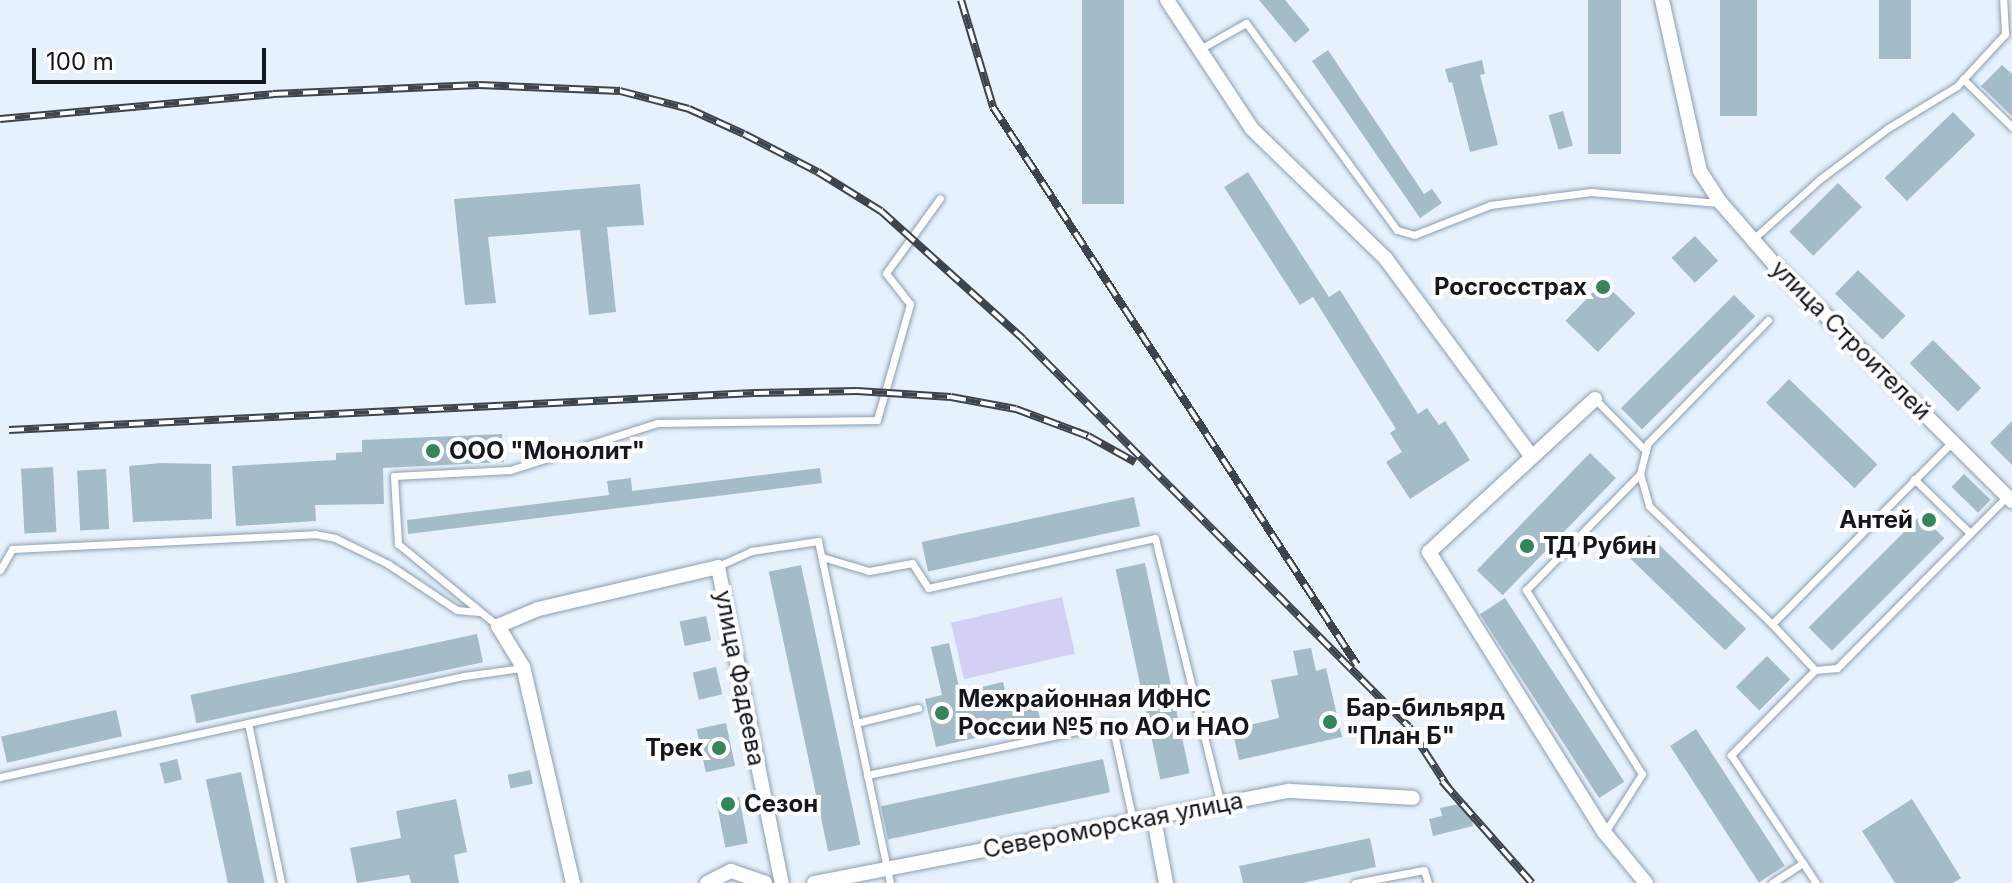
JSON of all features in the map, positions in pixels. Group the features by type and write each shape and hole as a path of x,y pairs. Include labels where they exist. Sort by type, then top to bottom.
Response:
{"street":[{"path":"1167,0 1252,129 1386,259 1532,457"},
{"name":"улица Строителей","path":"1662,0 1700,171 1721,203 2009,499"},
{"path":"1595,399 1429,552 1604,832 1646,883"},
{"path":"573,883 523,667 498,626 538,609 718,567"},
{"name":"улица Фадеева","path":"718,567 782,883"},
{"name":"Североморская улица","path":"814,883 1289,791 1413,798"},
{"path":"1154,819 1166,883"},
{"path":"707,883 731,871 765,883"}],"lane":[{"path":"2003,0 2005,34 2012,41"},
{"path":"1200,49 1246,23 1397,230 1414,235 1490,205 1591,192 1721,203"},
{"path":"1753,239 1820,179 1888,128 1963,79 2005,34"},
{"path":"1963,79 2012,127"},
{"path":"498,626 398,544 394,476 510,470 657,423 877,420 910,304 886,273 940,198"},
{"path":"1604,832 1642,774 1526,590 1640,474 1648,443 1768,320"},
{"path":"1595,399 1646,451"},
{"path":"1772,624 1952,442"},
{"path":"1640,474 1649,506 1772,624 1815,670"},
{"path":"1914,479 1970,533"},
{"path":"1816,883 1731,755 1815,670 1837,668 1970,533 2009,499"},
{"path":"0,570 12,549 315,534 335,538 388,564 457,610 481,612"},
{"path":"822,557 869,571 912,563 928,588 1155,538 1222,806"},
{"path":"718,567 751,551 818,541 890,883"},
{"path":"0,777 464,676 523,667"},
{"path":"856,723 918,708"},
{"path":"248,723 281,883"},
{"path":"867,775 1112,724 1134,823"},
{"path":"1772,883 1803,863"},
{"path":"1356,883 1424,870 1428,883"}],"shaded area":[{"path":"1062,597 1075,654 964,679 951,623"}],"building":[{"path":"1082,0 1124,0 1124,204 1082,204"},
{"path":"1259,0 1285,0 1310,30 1295,43"},
{"path":"1588,0 1621,0 1621,154 1588,154"},
{"path":"1720,0 1757,0 1757,116 1720,116"},
{"path":"1879,0 1911,0 1911,59 1879,59"},
{"path":"1328,50 1424,194 1432,189 1442,203 1420,218 1312,61"},
{"path":"1482,60 1485,74 1480,75 1498,145 1470,152 1452,82 1449,83 1445,69"},
{"path":"2002,65 2012,74 2012,116 1981,86"},
{"path":"1563,111 1573,146 1559,150 1549,115"},
{"path":"1953,112 1975,135 1907,201 1885,178"},
{"path":"1248,172 1329,297 1340,290 1418,414 1427,408 1439,425 1445,421 1470,460 1410,499 1386,462 1402,452 1390,433 1396,429 1313,297 1300,305 1224,187"},
{"path":"1838,183 1862,207 1813,256 1789,232"},
{"path":"640,184 644,225 607,227 616,312 589,315 580,230 488,237 496,303 465,305 454,199"},
{"path":"1695,236 1718,261 1695,283 1672,258"},
{"path":"1858,270 1905,316 1883,340 1835,294"},
{"path":"1603,282 1635,313 1598,352 1565,321"},
{"path":"1734,295 1755,316 1642,429 1621,408"},
{"path":"1933,340 1981,388 1958,411 1910,363"},
{"path":"1789,379 1877,464 1855,488 1766,403"},
{"path":"2012,421 2012,465 1990,443"},
{"path":"502,434 504,462 383,468 384,504 315,505 316,521 236,526 232,466 336,460 336,453 362,452 362,440"},
{"path":"1590,453 1616,478 1503,595 1477,570"},
{"path":"211,464 212,519 133,522 129,466"},
{"path":"53,467 56,532 24,534 21,469"},
{"path":"820,468 822,483 408,534 407,520 609,495 607,481 631,478 632,491"},
{"path":"106,469 109,529 80,530 77,471"},
{"path":"1964,474 1991,500 1978,513 1951,487"},
{"path":"1134,497 1140,526 928,571 922,542"},
{"path":"1921,515 1944,538 1832,651 1809,627"},
{"path":"1649,535 1746,629 1725,650 1628,557"},
{"path":"1145,563 1190,773 1160,780 1116,569"},
{"path":"801,565 860,845 828,852 769,572"},
{"path":"1505,598 1624,782 1599,798 1480,614"},
{"path":"706,616 711,640 685,646 680,622"},
{"path":"477,634 483,662 196,723 190,695"},
{"path":"949,643 960,692 1003,682 1009,707 1036,701 1041,723 936,747 925,699 942,695 931,647"},
{"path":"1311,648 1316,671 1326,668 1342,737 1239,760 1232,729 1279,718 1271,680 1298,675 1293,651"},
{"path":"1767,656 1790,679 1759,710 1736,687"},
{"path":"716,667 722,694 699,700 693,672"},
{"path":"116,710 122,736 7,763 1,737"},
{"path":"726,723 735,766 706,772 697,729"},
{"path":"1696,729 1785,866 1759,883 1670,746"},
{"path":"177,759 182,779 165,784 160,763"},
{"path":"1103,759 1110,792 888,839 881,806"},
{"path":"530,770 533,784 510,788 508,775"},
{"path":"241,772 264,883 228,883 206,779"},
{"path":"739,797 748,843 725,848 716,801"},
{"path":"456,799 467,852 454,855 459,883 411,883 409,875 357,883 350,848 401,838 396,811"},
{"path":"1912,799 1961,878 1953,883 1895,883 1862,831"},
{"path":"1468,802 1473,826 1433,836 1429,819 1442,816 1440,808"},
{"path":"1370,838 1376,867 1302,883 1243,883 1239,866"}],"railway":[{"path":"961,0 993,107 1357,665"},
{"path":"0,119 273,94 479,85 620,91 689,109 744,134 818,172 881,211 1023,339 1409,727 1449,789"},
{"path":"9,430 754,393 857,391 951,397 1016,409 1088,436 1135,462"},
{"path":"1442,781 1532,883"}],"place":[{"name":"Росгосстрах","path":"1603,287"},
{"name":"ООО \"Монолит\"","path":"433,451"},
{"name":"Антей","path":"1929,520"},
{"name":"ТД Рубин","path":"1527,546"},
{"name":"Межрайонная ИФНС России №5 по АО и НАО","path":"942,713"},
{"name":"Бар-бильярд \"План Б\"","path":"1330,722"},
{"name":"Трек","path":"719,748"},
{"name":"Сезон","path":"728,804"}]}
